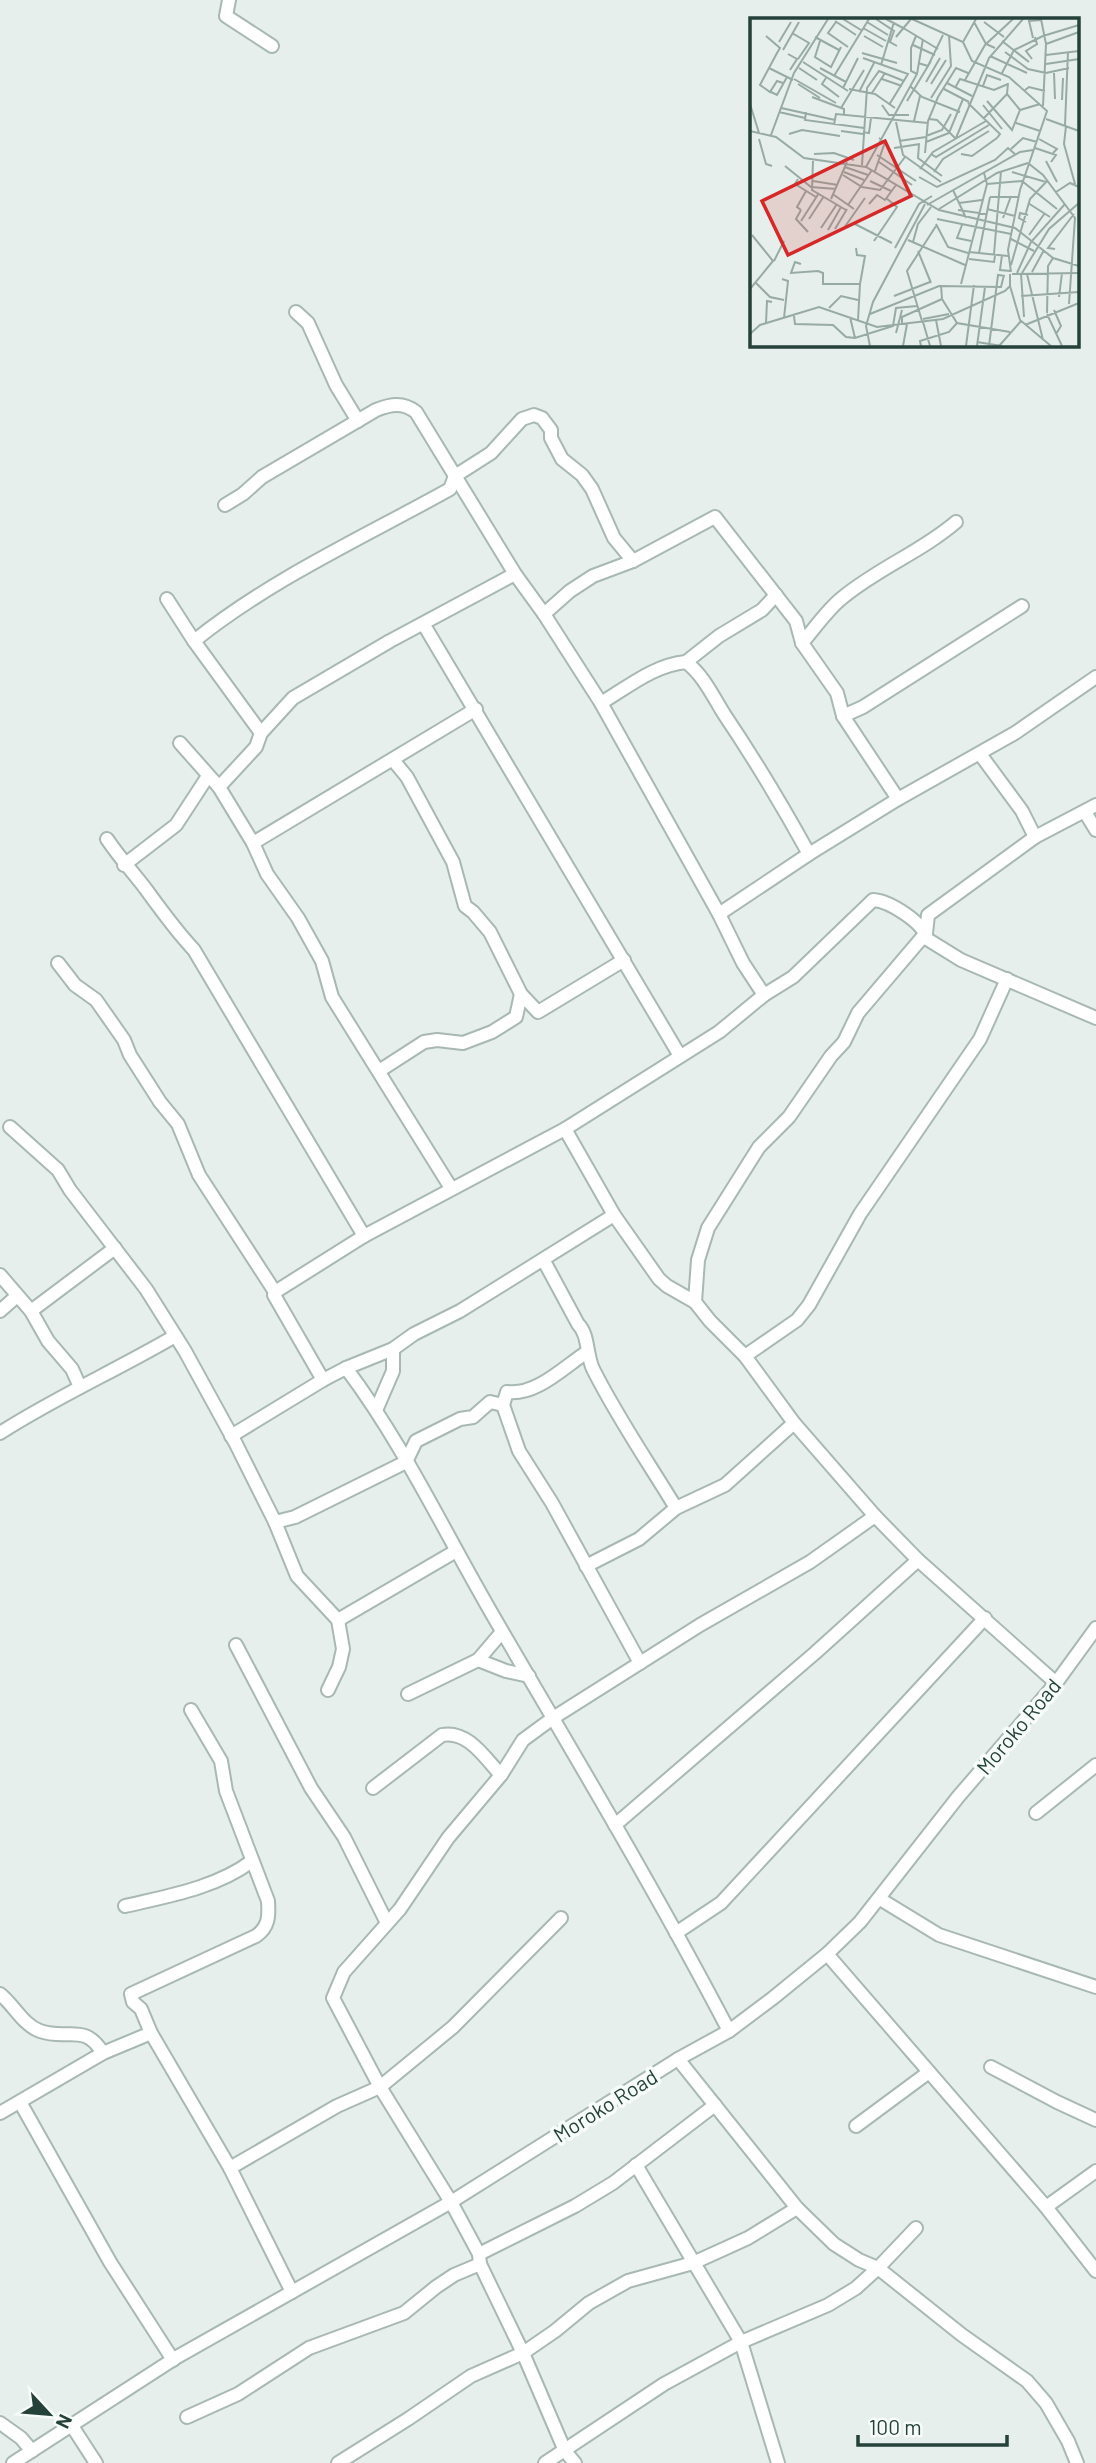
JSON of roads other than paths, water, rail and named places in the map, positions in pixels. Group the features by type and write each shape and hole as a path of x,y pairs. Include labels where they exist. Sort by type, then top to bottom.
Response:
{"street":[{"path":"229,0 226,16 272,46"},
{"path":"296,313 309,323 336,385 358,421"},
{"path":"225,505 262,477 376,410 389,405 409,406 419,416 515,573 601,703 719,914 743,963 764,995"},
{"path":"194,641 225,617 304,568 450,489 456,476 491,453 522,419 534,415 542,418 551,430 551,438 562,459 582,475 592,489 614,538 633,561"},
{"path":"544,614 570,591 593,576 633,561 715,517 796,621 802,643 833,686 843,716 898,799"},
{"path":"802,643 841,598 877,573 937,538 956,522"},
{"path":"219,788 256,747 261,733 293,698 515,573"},
{"path":"601,703 644,676 686,662 719,636 762,610 776,595"},
{"path":"167,599 261,733"},
{"path":"843,716 863,707 1022,606"},
{"path":"424,625 680,1056"},
{"path":"686,662 706,682 774,790 808,854"},
{"path":"719,914 808,854 898,799 980,754 1096,677"},
{"path":"253,844 476,709"},
{"path":"180,743 219,788 253,844 267,874 298,918 322,961 332,997 451,1188"},
{"path":"980,754 1022,811 1035,837"},
{"path":"393,760 407,778 453,862 465,906 490,932 522,994 538,1012 624,960"},
{"path":"124,865 176,825 208,776"},
{"path":"1096,830 1091,808 1035,837 928,915 926,933 927,939 961,960 1091,1016 1096,1001"},
{"path":"107,839 124,865 194,950 364,1236"},
{"path":"275,1292 364,1236 565,1129 719,1032 764,995 793,977 873,900 881,901 907,915 926,933"},
{"path":"695,1302 702,1244 708,1228 758,1147 789,1117 831,1056 844,1042 858,1013 926,933"},
{"path":"58,963 75,985 96,1000 124,1040 130,1055 160,1102 178,1124 199,1175 275,1292 323,1380"},
{"path":"745,1356 797,1320 809,1305 860,1214 980,1039 1007,979"},
{"path":"379,1072 424,1042 437,1040 463,1043 492,1031 516,1017 522,994"},
{"path":"10,1127 58,1170 70,1190 146,1289 231,1436 275,1522 297,1576 338,1620 343,1650 339,1667 328,1690"},
{"path":"565,1129 614,1215 659,1279 695,1302 745,1356 794,1423 875,1516 918,1560 1056,1683"},
{"path":"231,1436 323,1380 393,1349 414,1334 460,1311 614,1215"},
{"path":"31,1311 115,1248"},
{"path":"544,1261 578,1324 584,1330 587,1352 604,1388 676,1508"},
{"path":"0,1275 31,1311 48,1341 72,1368 80,1387"},
{"path":"0,1311 16,1296"},
{"path":"0,1433 29,1414 175,1336"},
{"path":"377,1408 393,1371 393,1349"},
{"path":"587,1352 536,1387 516,1393 507,1392 503,1405 519,1451 552,1503 640,1663"},
{"path":"346,1368 377,1408 729,2031"},
{"path":"275,1522 295,1517 406,1462 416,1441 460,1419 473,1417 490,1402 503,1405"},
{"path":"586,1566 639,1539 676,1508 725,1485 794,1423"},
{"path":"575,2463 565,2451 523,2353 451,2202 380,2087 333,1998 344,1972 400,1909 448,1838 501,1775 523,1740 640,1663 810,1562 875,1516"},
{"path":"338,1620 456,1551"},
{"path":"615,1825 815,1653 918,1560"},
{"path":"676,1933 721,1903 985,1618"},
{"name":"Moroko Road","path":"13,2463 173,2360 451,2202 678,2059 729,2031 827,1954 880,1899 958,1797 1056,1683 1096,1628"},
{"path":"408,1694 478,1660 502,1632"},
{"path":"236,1645 311,1788 344,1837 387,1923"},
{"path":"478,1660 506,1671 529,1676"},
{"path":"191,1710 221,1761 226,1791 268,1901 269,1916 265,1930 131,1994 133,2003 141,2009 151,2033 230,2168 292,2292"},
{"path":"373,1788 442,1735 448,1734 463,1736 501,1775"},
{"path":"1036,1813 1096,1765"},
{"path":"125,1906 184,1892 237,1872 252,1861"},
{"path":"880,1899 939,1935 1096,1987"},
{"path":"230,2168 337,2106 380,2087 453,2027 561,1918"},
{"path":"827,1954 1046,2207 1096,2271"},
{"path":"0,1994 41,2032 88,2036 103,2053"},
{"path":"0,2113 103,2053 151,2033"},
{"path":"678,2059 797,2208 834,2244 878,2268 962,2335 1027,2381 1046,2403 1068,2441 1077,2463"},
{"path":"991,2067 1096,2120"},
{"path":"856,2126 929,2072"},
{"path":"20,2102 110,2262 173,2360"},
{"path":"187,2417 238,2394 309,2348 404,2313 436,2287 479,2259 613,2183 715,2105"},
{"path":"636,2165 741,2342 778,2463"},
{"path":"1046,2207 1096,2171"},
{"path":"338,2463 471,2376 523,2353 589,2303 628,2281 693,2263 748,2238 797,2208"},
{"path":"545,2463 664,2384 741,2342 828,2305 856,2288 916,2228"},
{"path":"0,2423 21,2438 33,2451"},
{"path":"72,2426 96,2463"}]}
